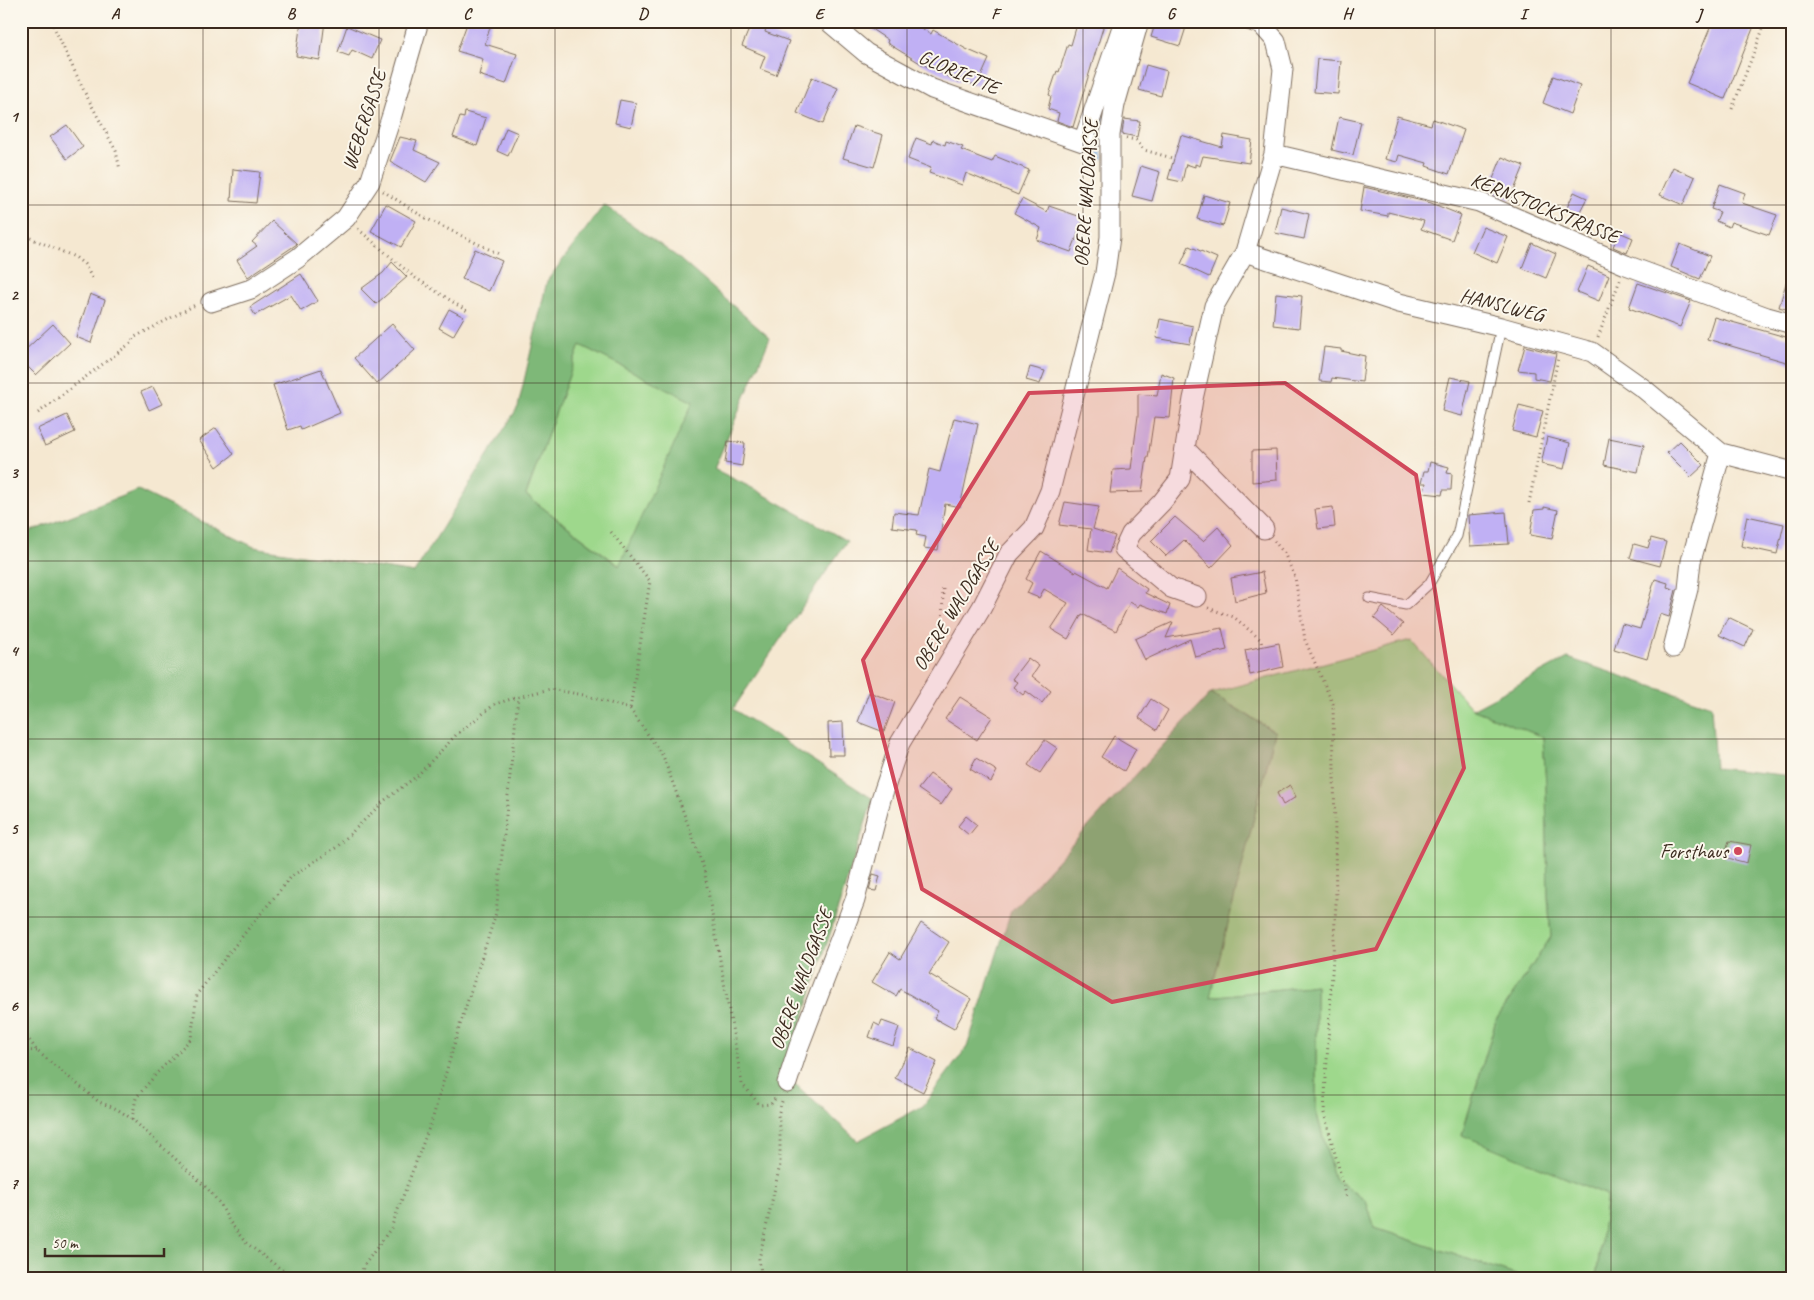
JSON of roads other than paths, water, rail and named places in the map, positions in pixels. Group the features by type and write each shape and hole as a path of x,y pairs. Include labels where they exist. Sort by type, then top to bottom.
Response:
{"street":[{"name":"WEBERGASSE","path":"206,302 251,289 298,258 346,218 370,182 392,116 419,21"},
{"name":"GLORIETTE","path":"828,21 866,53 932,89 1083,142"},
{"name":"OBERE WALDGASSE","path":"1083,142 1124,21"},
{"name":"OBERE WALDGASSE","path":"787,1083 854,900 881,799 900,743 982,607 1009,554 1034,528 1050,491 1105,273 1110,237 1110,135 1115,105 1139,21"},
{"path":"1197,597 1171,588 1124,549 1131,534 1180,480 1194,399 1214,306 1245,252 1274,154 1283,69 1276,41 1262,25 1251,21"},
{"name":"KERNSTOCKSTRASSE","path":"1274,154 1479,202 1626,265 1767,317 1793,324"},
{"name":"HANSLWEG","path":"1245,252 1399,303 1501,327 1592,352 1644,389 1721,453 1793,472"},
{"path":"1186,450 1264,529"},
{"path":"1674,648 1688,589 1691,561 1721,453"}],"lane":[{"path":"1369,598 1406,605 1430,584 1457,536 1501,327"}],"waterway":[{"path":"1102,158 1097,138 1106,103"}],"place":[{"name":"Forsthaus","path":"1738,851"}]}
